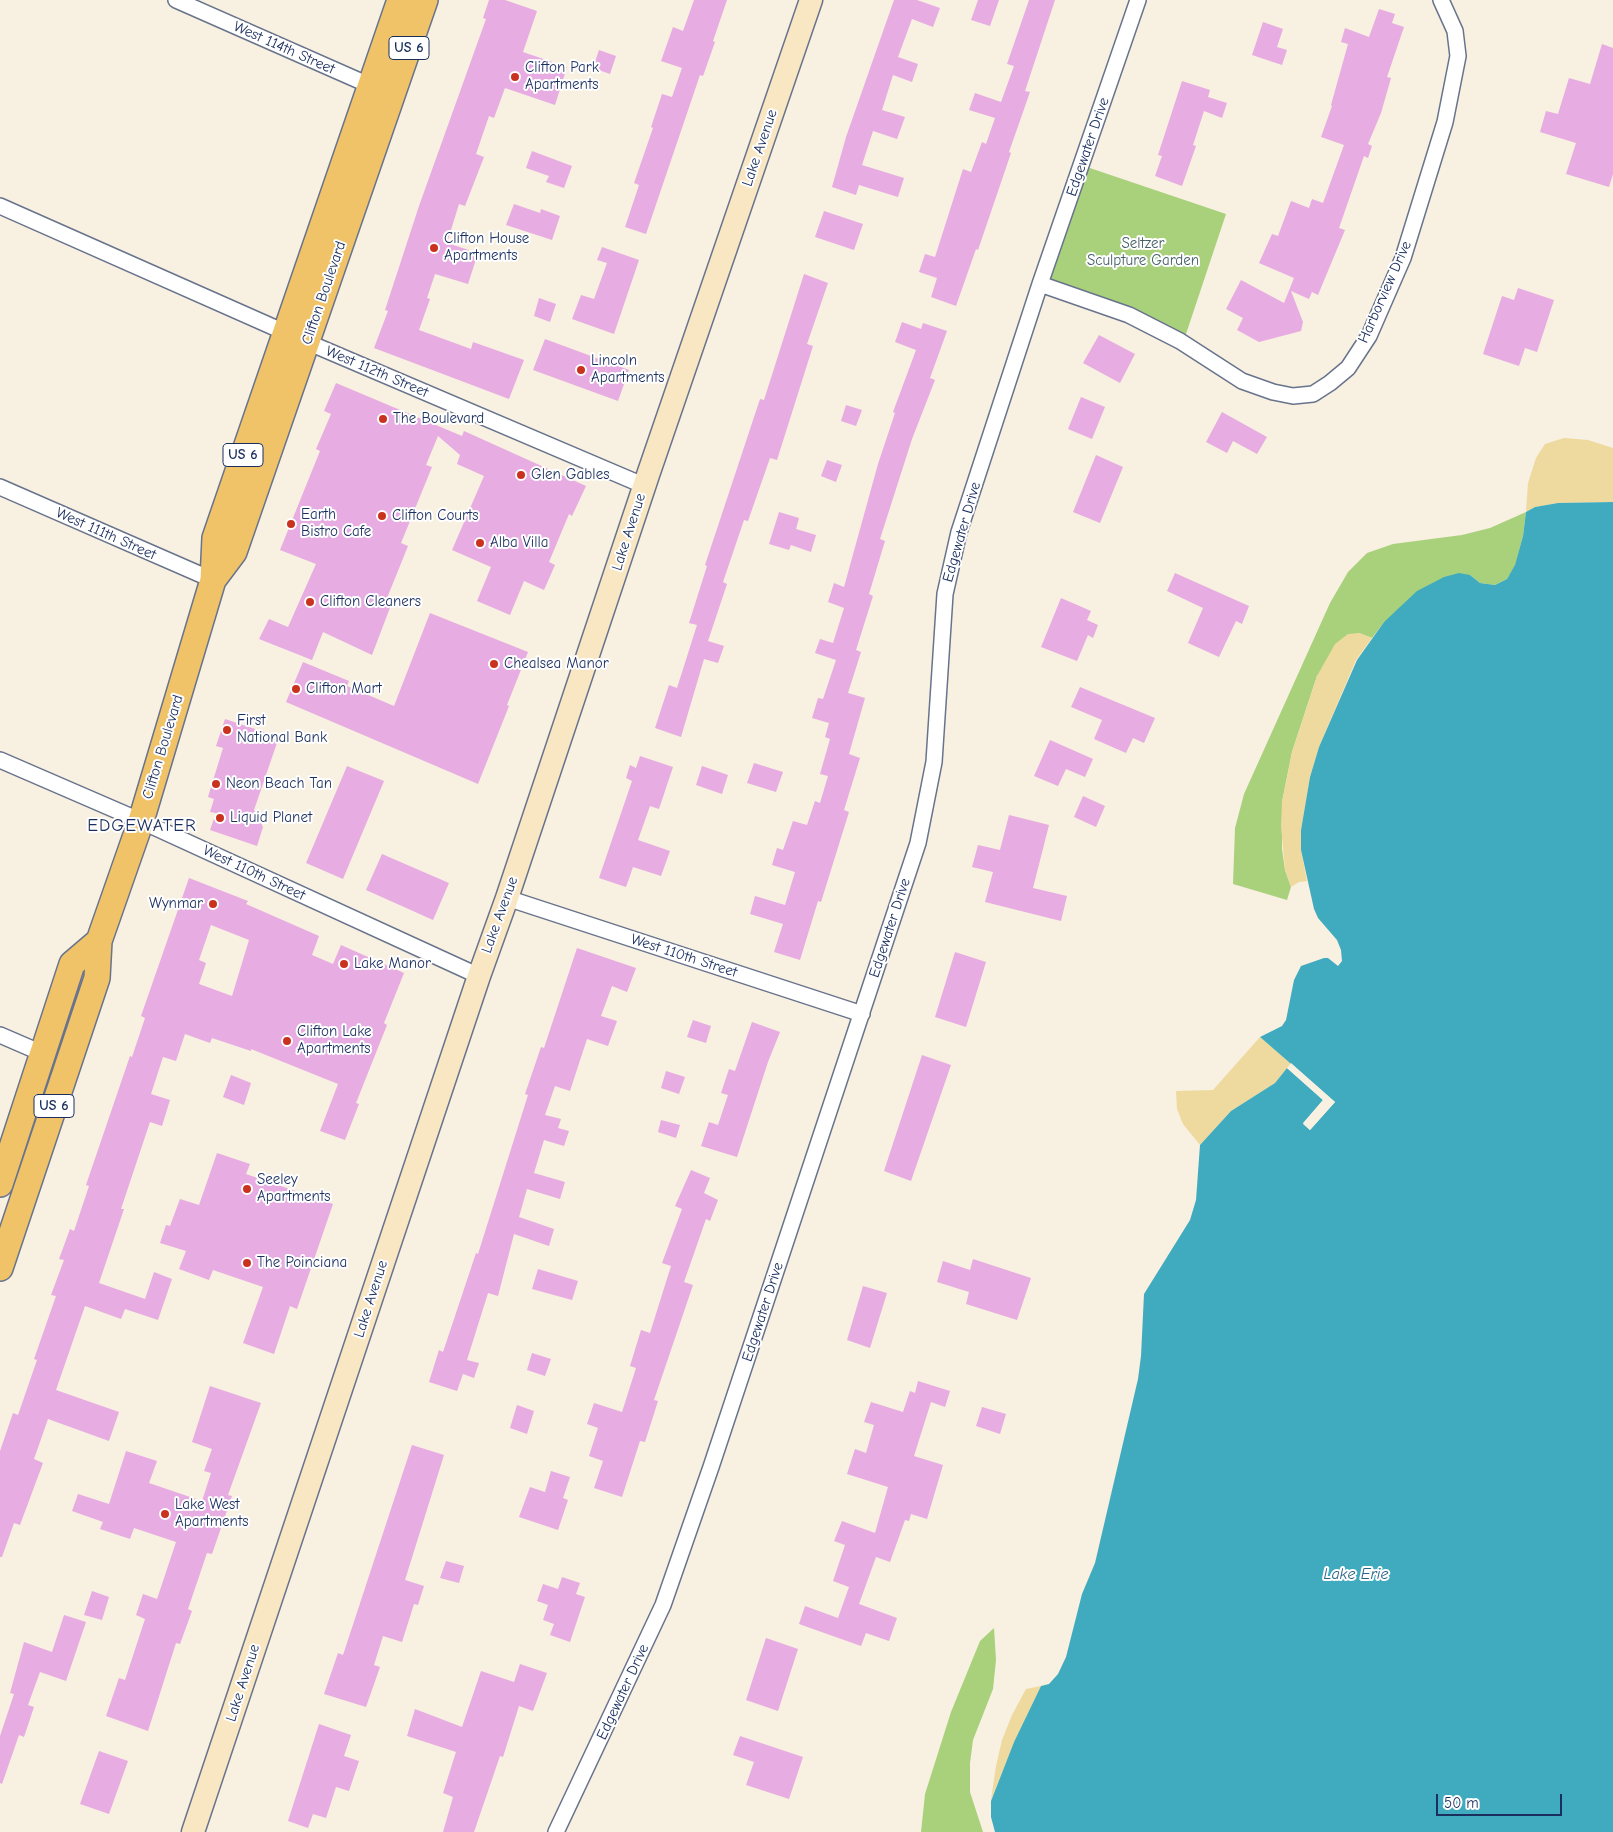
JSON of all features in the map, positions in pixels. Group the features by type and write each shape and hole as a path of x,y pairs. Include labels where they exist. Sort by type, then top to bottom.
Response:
{"main road":[{"name":"Clifton Boulevard","path":"382,91 400,0"},
{"name":"Clifton Boulevard","path":"0,1268 97,978 98,941 141,821 213,580 234,552 296,337 382,91 425,0"},
{"name":"Clifton Boulevard","path":"0,1184 72,964 98,941"}],"street":[{"name":"West 114th Street","path":"176,0 382,91"},
{"name":"Lake Avenue","path":"193,1832 479,976 811,0"},
{"name":"Edgewater Drive","path":"556,1832 663,1605 706,1482 918,843 934,762 944,594 959,532 1040,284 1138,0"},
{"name":"Harborview Drive","path":"1040,284 1129,315 1180,341 1242,381 1273,392 1293,396 1313,394 1330,383 1348,368 1369,336 1403,258 1445,122 1458,56 1455,31 1441,0"},
{"name":"West 112th Street","path":"0,206 296,337 645,486"},
{"name":"West 111th Street","path":"0,487 213,580"},
{"name":"West 110th Street","path":"0,760 141,821 479,976"},
{"name":"West 110th Street","path":"507,898 862,1014"},
{"path":"0,1035 44,1054"}],"green space":[{"name":"Seltzer Sculpture Garden","path":"1081,165 1226,214 1183,343 1040,284"},
{"path":"1526,512 1523,536 1515,566 1507,579 1495,585 1480,583 1470,575 1384,622 1372,638 1359,633 1317,676 1292,752 1282,802 1282,849 1285,870 1291,887 1287,900 1233,884 1235,828 1244,794 1330,603 1348,572 1367,553 1393,544 1462,535 1490,528"},
{"path":"994,1628 996,1660 993,1689 973,1740 970,1763 970,1792 983,1832 921,1832 925,1794 951,1712 980,1641"}],"sand":[{"path":"1564,438 1588,440 1613,448 1613,502 1558,503 1535,507 1526,512 1528,483 1536,458 1545,444"},
{"path":"1359,633 1372,638 1356,660 1319,747 1310,777 1301,830 1301,850 1307,881 1299,882 1291,887 1285,870 1281,826 1282,802 1292,752 1317,676 1335,644 1348,634"},
{"path":"1260,1037 1291,1063 1275,1083 1231,1111 1200,1145 1183,1124 1177,1109 1176,1091 1213,1090"},
{"path":"1041,1686 1014,1742 991,1800 1002,1740 1012,1715 1026,1689"}],"water":[{"name":"Lake Erie","path":"1613,502 1613,1832 995,1832 991,1817 991,1801 1014,1742 1041,1686 1049,1684 1058,1674 1066,1657 1082,1594 1095,1563 1138,1379 1144,1294 1190,1220 1196,1200 1200,1145 1231,1111 1275,1083 1287,1068 1323,1100 1303,1123 1310,1130 1335,1102 1260,1037 1282,1026 1286,1020 1294,980 1301,966 1324,958 1328,958 1338,966 1342,961 1341,950 1337,940 1318,918 1314,909 1301,850 1301,830 1310,777 1319,747 1357,660 1384,622 1417,591 1444,577 1459,573 1470,575 1480,583 1495,585 1507,579 1515,565 1523,536 1526,512 1535,507 1558,503"}],"pier":[{"path":"1291,1063 1335,1102 1310,1130 1303,1124 1323,1100 1287,1068 1325,1100 1306,1123 1310,1127 1332,1102 1290,1065"}],"building":[{"path":"489,0 505,0 537,11 523,52 567,67 555,105 505,88 494,118 489,116 476,154 484,157 465,206 459,204 447,243 478,253 468,284 435,274 427,298 430,299 419,330 471,349 473,342 524,360 509,399 374,348 388,311 385,310 419,206 486,19 483,18"},
{"path":"694,0 727,0 713,41 715,42 703,76 700,75 646,234 625,227 639,185 634,183 653,128 651,127 662,94 672,97 682,68 661,61 673,27 683,31"},
{"path":"894,0 917,0 940,8 933,27 912,19 898,57 918,64 912,82 893,75 882,110 905,117 897,139 873,131 862,165 904,178 898,197 859,185 856,195 832,187 846,137"},
{"path":"978,0 999,0 990,26 971,20"},
{"path":"1029,0 1055,0 1025,91 1030,92 1009,152 1011,153 978,250 976,249 956,306 931,297 937,278 919,272 925,254 935,257 963,169 971,172 982,142 986,144 995,118 969,110 975,93 1001,102 1014,66 1007,64"},
{"path":"1379,9 1395,14 1392,23 1404,27 1387,77 1391,78 1381,113 1368,144 1372,146 1368,158 1364,156 1339,228 1345,230 1318,295 1312,292 1309,299 1291,291 1303,322 1301,331 1259,342 1237,330 1243,318 1226,309 1241,280 1284,303 1294,278 1259,263 1272,234 1278,236 1291,201 1309,208 1312,199 1323,203 1344,145 1321,137 1332,106 1348,44 1341,42 1345,28 1369,37"},
{"path":"1263,22 1283,29 1277,47 1287,50 1282,65 1252,55"},
{"path":"1602,44 1613,48 1613,174 1609,187 1566,174 1576,143 1540,132 1546,111 1558,114 1569,78 1590,84"},
{"path":"599,50 616,56 610,74 593,68"},
{"path":"1182,81 1210,90 1208,97 1227,103 1222,118 1204,111 1193,145 1196,146 1182,186 1155,176 1162,156 1158,155"},
{"path":"532,151 572,166 564,188 546,182 549,176 526,168"},
{"path":"514,204 540,213 541,209 560,216 552,240 506,225"},
{"path":"824,211 863,224 854,250 815,237"},
{"path":"602,247 639,260 614,334 572,319 581,295 594,299 607,263 597,260"},
{"path":"804,274 828,283 807,344 813,346 777,460 770,458 748,521 744,520 723,582 727,584 708,641 724,646 718,663 704,659 681,737 655,728 669,685 677,688 697,625 689,623 707,566 705,565 760,399 764,400"},
{"path":"1518,288 1554,300 1537,352 1525,348 1519,366 1483,354 1502,296 1514,300"},
{"path":"539,298 556,304 550,322 534,316"},
{"path":"902,322 921,329 923,323 947,331 930,378 935,380 912,439 880,539 885,541 869,594 873,596 856,650 861,652 848,693 865,698 849,754 860,758 844,810 849,812 821,902 818,901 800,960 774,952 783,924 750,914 755,896 785,905 795,872 772,865 777,848 783,850 793,821 807,825 815,801 820,803 828,776 820,774 830,739 825,737 829,723 812,718 818,698 823,699 836,660 815,653 820,639 833,643 844,608 828,602 834,583 844,587 878,464 895,413 893,412 916,350 895,342"},
{"path":"1099,335 1135,354 1120,383 1083,363"},
{"name":"Lincoln Apartments","path":"545,339 629,370 618,401 533,370"},
{"path":"336,383 462,436 464,431 586,486 572,516 569,514 549,562 555,565 544,590 524,581 510,615 477,601 491,567 452,550 484,476 457,464 460,455 438,436 426,465 432,467 401,543 408,546 385,603 391,605 372,655 323,632 312,660 259,639 269,619 288,627 316,564 280,550 320,451 316,449 331,414 324,411"},
{"path":"1081,397 1105,407 1092,439 1068,429"},
{"path":"846,405 862,410 856,426 841,421"},
{"path":"1222,412 1267,437 1257,454 1233,441 1227,453 1206,442"},
{"path":"1096,455 1123,467 1100,523 1073,512"},
{"path":"827,460 842,465 836,482 821,476"},
{"path":"779,512 799,518 796,529 816,535 811,552 791,545 789,550 769,544"},
{"path":"1175,573 1249,606 1242,624 1236,621 1219,657 1188,643 1203,608 1167,591"},
{"path":"1061,598 1091,611 1087,620 1098,625 1093,638 1088,635 1077,661 1041,647"},
{"path":"430,613 528,652 478,784 286,702 303,662 349,681 347,686 394,706"},
{"path":"1080,687 1155,718 1144,743 1133,738 1126,753 1094,739 1102,720 1071,707"},
{"path":"225,719 279,737 254,810 263,827 257,846 210,830 216,813 210,812 214,799 208,797 223,748 216,746"},
{"path":"1050,740 1093,759 1085,777 1066,769 1058,786 1034,776"},
{"path":"640,756 673,767 659,809 650,806 638,840 670,851 661,876 633,867 626,887 599,878 632,781 626,778 630,765 636,768"},
{"path":"754,763 783,772 776,792 747,783"},
{"path":"347,766 384,781 343,879 306,863"},
{"path":"702,766 728,775 722,794 696,785"},
{"path":"1083,796 1105,806 1096,827 1074,817"},
{"path":"1009,815 1049,825 1033,888 1067,896 1061,921 985,902 993,872 972,867 978,845 1000,850"},
{"path":"382,854 449,883 433,920 366,890"},
{"path":"189,878 248,901 246,904 319,936 312,955 333,964 341,945 404,973 384,1023 387,1025 356,1103 359,1104 345,1140 320,1131 338,1084 251,1049 251,1051 212,1038 210,1043 185,1034 176,1061 163,1057 151,1094 170,1100 162,1126 150,1122 99,1283 145,1299 154,1272 172,1279 158,1320 125,1309 121,1319 85,1306 56,1390 119,1412 109,1441 48,1419 34,1459 43,1463 20,1525 14,1523 2,1557 0,1557 0,1451 13,1413 18,1415 37,1360 34,1359 56,1296 51,1295 64,1260 59,1259 70,1229 74,1231 89,1186 86,1185 145,1018 141,1016","holes":["211,925 249,940 232,996 199,984 206,963 199,960"]},
{"path":"577,948 636,968 627,992 612,986 601,1016 617,1021 608,1046 587,1039 570,1091 555,1086 545,1115 561,1119 558,1128 569,1131 564,1146 544,1140 534,1173 565,1182 560,1199 527,1189 519,1217 554,1229 549,1246 514,1234 498,1296 488,1293 467,1360 479,1363 474,1378 463,1374 457,1391 429,1382 439,1350 443,1352 476,1253 478,1254 528,1095 525,1094 541,1047 544,1048"},
{"path":"955,952 986,962 966,1027 935,1017"},
{"path":"693,1020 711,1026 706,1043 687,1037"},
{"path":"752,1022 780,1032 768,1062 737,1157 701,1146 709,1122 718,1125 728,1095 721,1093 729,1069 735,1071"},
{"path":"922,1055 951,1065 911,1181 884,1171"},
{"path":"666,1071 685,1077 679,1094 661,1088"},
{"path":"231,1075 251,1083 244,1105 223,1097"},
{"path":"661,1120 680,1125 676,1138 658,1132"},
{"path":"217,1153 250,1164 246,1174 333,1204 297,1309 290,1306 274,1354 243,1343 263,1287 213,1270 209,1280 179,1269 186,1251 160,1243 166,1225 170,1226 180,1199 199,1205"},
{"path":"691,1170 710,1178 704,1193 718,1200 710,1221 706,1219 684,1282 693,1285 654,1400 658,1401 645,1442 640,1441 622,1497 594,1488 603,1461 589,1456 598,1428 587,1424 594,1403 622,1412 636,1368 630,1366 641,1330 650,1333 671,1266 662,1263 682,1209 675,1206"},
{"path":"973,1259 1031,1278 1017,1320 966,1304 969,1292 937,1282 943,1261 970,1270"},
{"path":"538,1269 578,1281 572,1300 532,1289"},
{"path":"863,1286 887,1293 870,1348 847,1340"},
{"path":"532,1353 551,1359 545,1376 527,1370"},
{"path":"918,1381 950,1391 945,1407 931,1402 914,1456 943,1465 927,1519 911,1514 909,1521 905,1520 890,1562 876,1557 859,1604 897,1618 889,1641 866,1633 861,1646 799,1624 805,1606 838,1618 849,1587 833,1581 845,1545 834,1541 842,1521 875,1533 888,1487 847,1474 855,1449 866,1453 874,1425 864,1422 871,1402 903,1412 910,1391 915,1393"},
{"path":"210,1386 261,1403 228,1495 232,1496 212,1554 207,1553 188,1609 192,1611 180,1644 176,1643 148,1731 106,1716 119,1678 125,1680 145,1619 136,1615 143,1594 157,1599 176,1542 134,1528 130,1539 100,1529 103,1522 72,1511 78,1494 109,1504 126,1451 157,1461 149,1483 202,1501 211,1473 204,1471 212,1449 192,1442"},
{"path":"517,1405 534,1411 527,1434 510,1428"},
{"path":"982,1407 1006,1414 1000,1434 976,1426"},
{"path":"412,1445 444,1455 405,1580 424,1586 418,1605 414,1604 402,1642 383,1636 374,1665 380,1667 366,1707 324,1694 338,1653 343,1655"},
{"path":"551,1471 570,1477 563,1498 568,1500 558,1530 519,1517 530,1487 545,1492"},
{"path":"446,1561 464,1566 459,1583 440,1578"},
{"path":"562,1577 580,1583 576,1594 585,1597 570,1642 550,1635 554,1624 543,1620 548,1605 537,1601 543,1584 558,1589"},
{"path":"92,1591 109,1597 102,1620 84,1615"},
{"path":"64,1615 86,1622 66,1681 40,1672 28,1705 34,1707 24,1737 19,1735 2,1784 0,1783 0,1736 14,1694 10,1693 24,1642 52,1652"},
{"path":"766,1638 798,1649 778,1711 746,1700"},
{"path":"520,1664 547,1673 533,1711 519,1706 503,1757 500,1756 474,1832 443,1832 453,1797 443,1793 456,1752 407,1736 415,1709 462,1727 481,1671 514,1682"},
{"path":"319,1724 351,1735 344,1756 359,1761 349,1791 336,1787 326,1818 313,1814 308,1828 288,1821"},
{"path":"740,1736 803,1757 789,1799 746,1785 754,1762 733,1755"},
{"path":"99,1751 128,1761 109,1814 80,1804"}],"place":[{"name":"Clifton Park Apartments","path":"515,77"},
{"name":"Clifton House Apartments","path":"434,248"},
{"name":"Lincoln Apartments","path":"581,370"},
{"name":"The Boulevard","path":"383,419"},
{"name":"Glen Gables","path":"521,475"},
{"name":"Clifton Courts","path":"382,516"},
{"name":"Earth Bistro Cafe","path":"291,524"},
{"name":"Alba Villa","path":"480,543"},
{"name":"Clifton Cleaners","path":"310,602"},
{"name":"Chealsea Manor","path":"494,664"},
{"name":"Clifton Mart","path":"296,689"},
{"name":"First National Bank","path":"227,730"},
{"name":"Neon Beach Tan","path":"216,784"},
{"name":"Liquid Planet","path":"220,818"},
{"name":"Wynmar","path":"213,904"},
{"name":"Lake Manor","path":"344,964"},
{"name":"Clifton Lake Apartments","path":"287,1041"},
{"name":"Seeley Apartments","path":"247,1189"},
{"name":"The Poinciana","path":"247,1263"},
{"name":"Lake West Apartments","path":"165,1514"}],"district":[{"name":"EDGEWATER","path":"142,826"}]}
